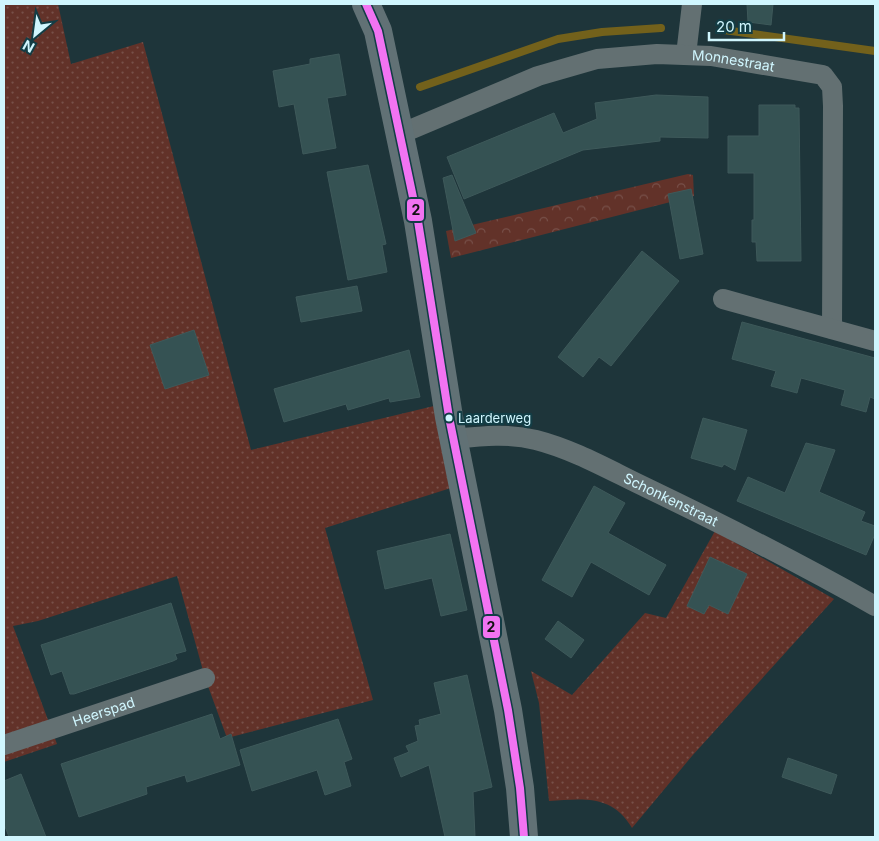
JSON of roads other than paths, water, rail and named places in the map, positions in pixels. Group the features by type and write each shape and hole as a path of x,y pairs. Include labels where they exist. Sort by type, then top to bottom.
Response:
{"street":[{"path":"366,4 378,31 418,221 454,439 508,710 520,788 524,837"},
{"path":"686,55 692,4"},
{"name":"Monnestraat","path":"400,134 538,76 597,60 657,54 711,56 823,75 832,87 832,329"},
{"path":"723,299 875,341"},
{"name":"Schonkenstraat","path":"454,439 500,434 535,440 564,449 695,511 823,576 875,606"},
{"name":"Heerspad","path":"4,745 205,678"}],"waterway":[{"path":"420,87 558,39 602,32 661,28"},
{"path":"724,30 875,51"}],"place":[{"name":"Laarderweg","path":"449,418"}]}
